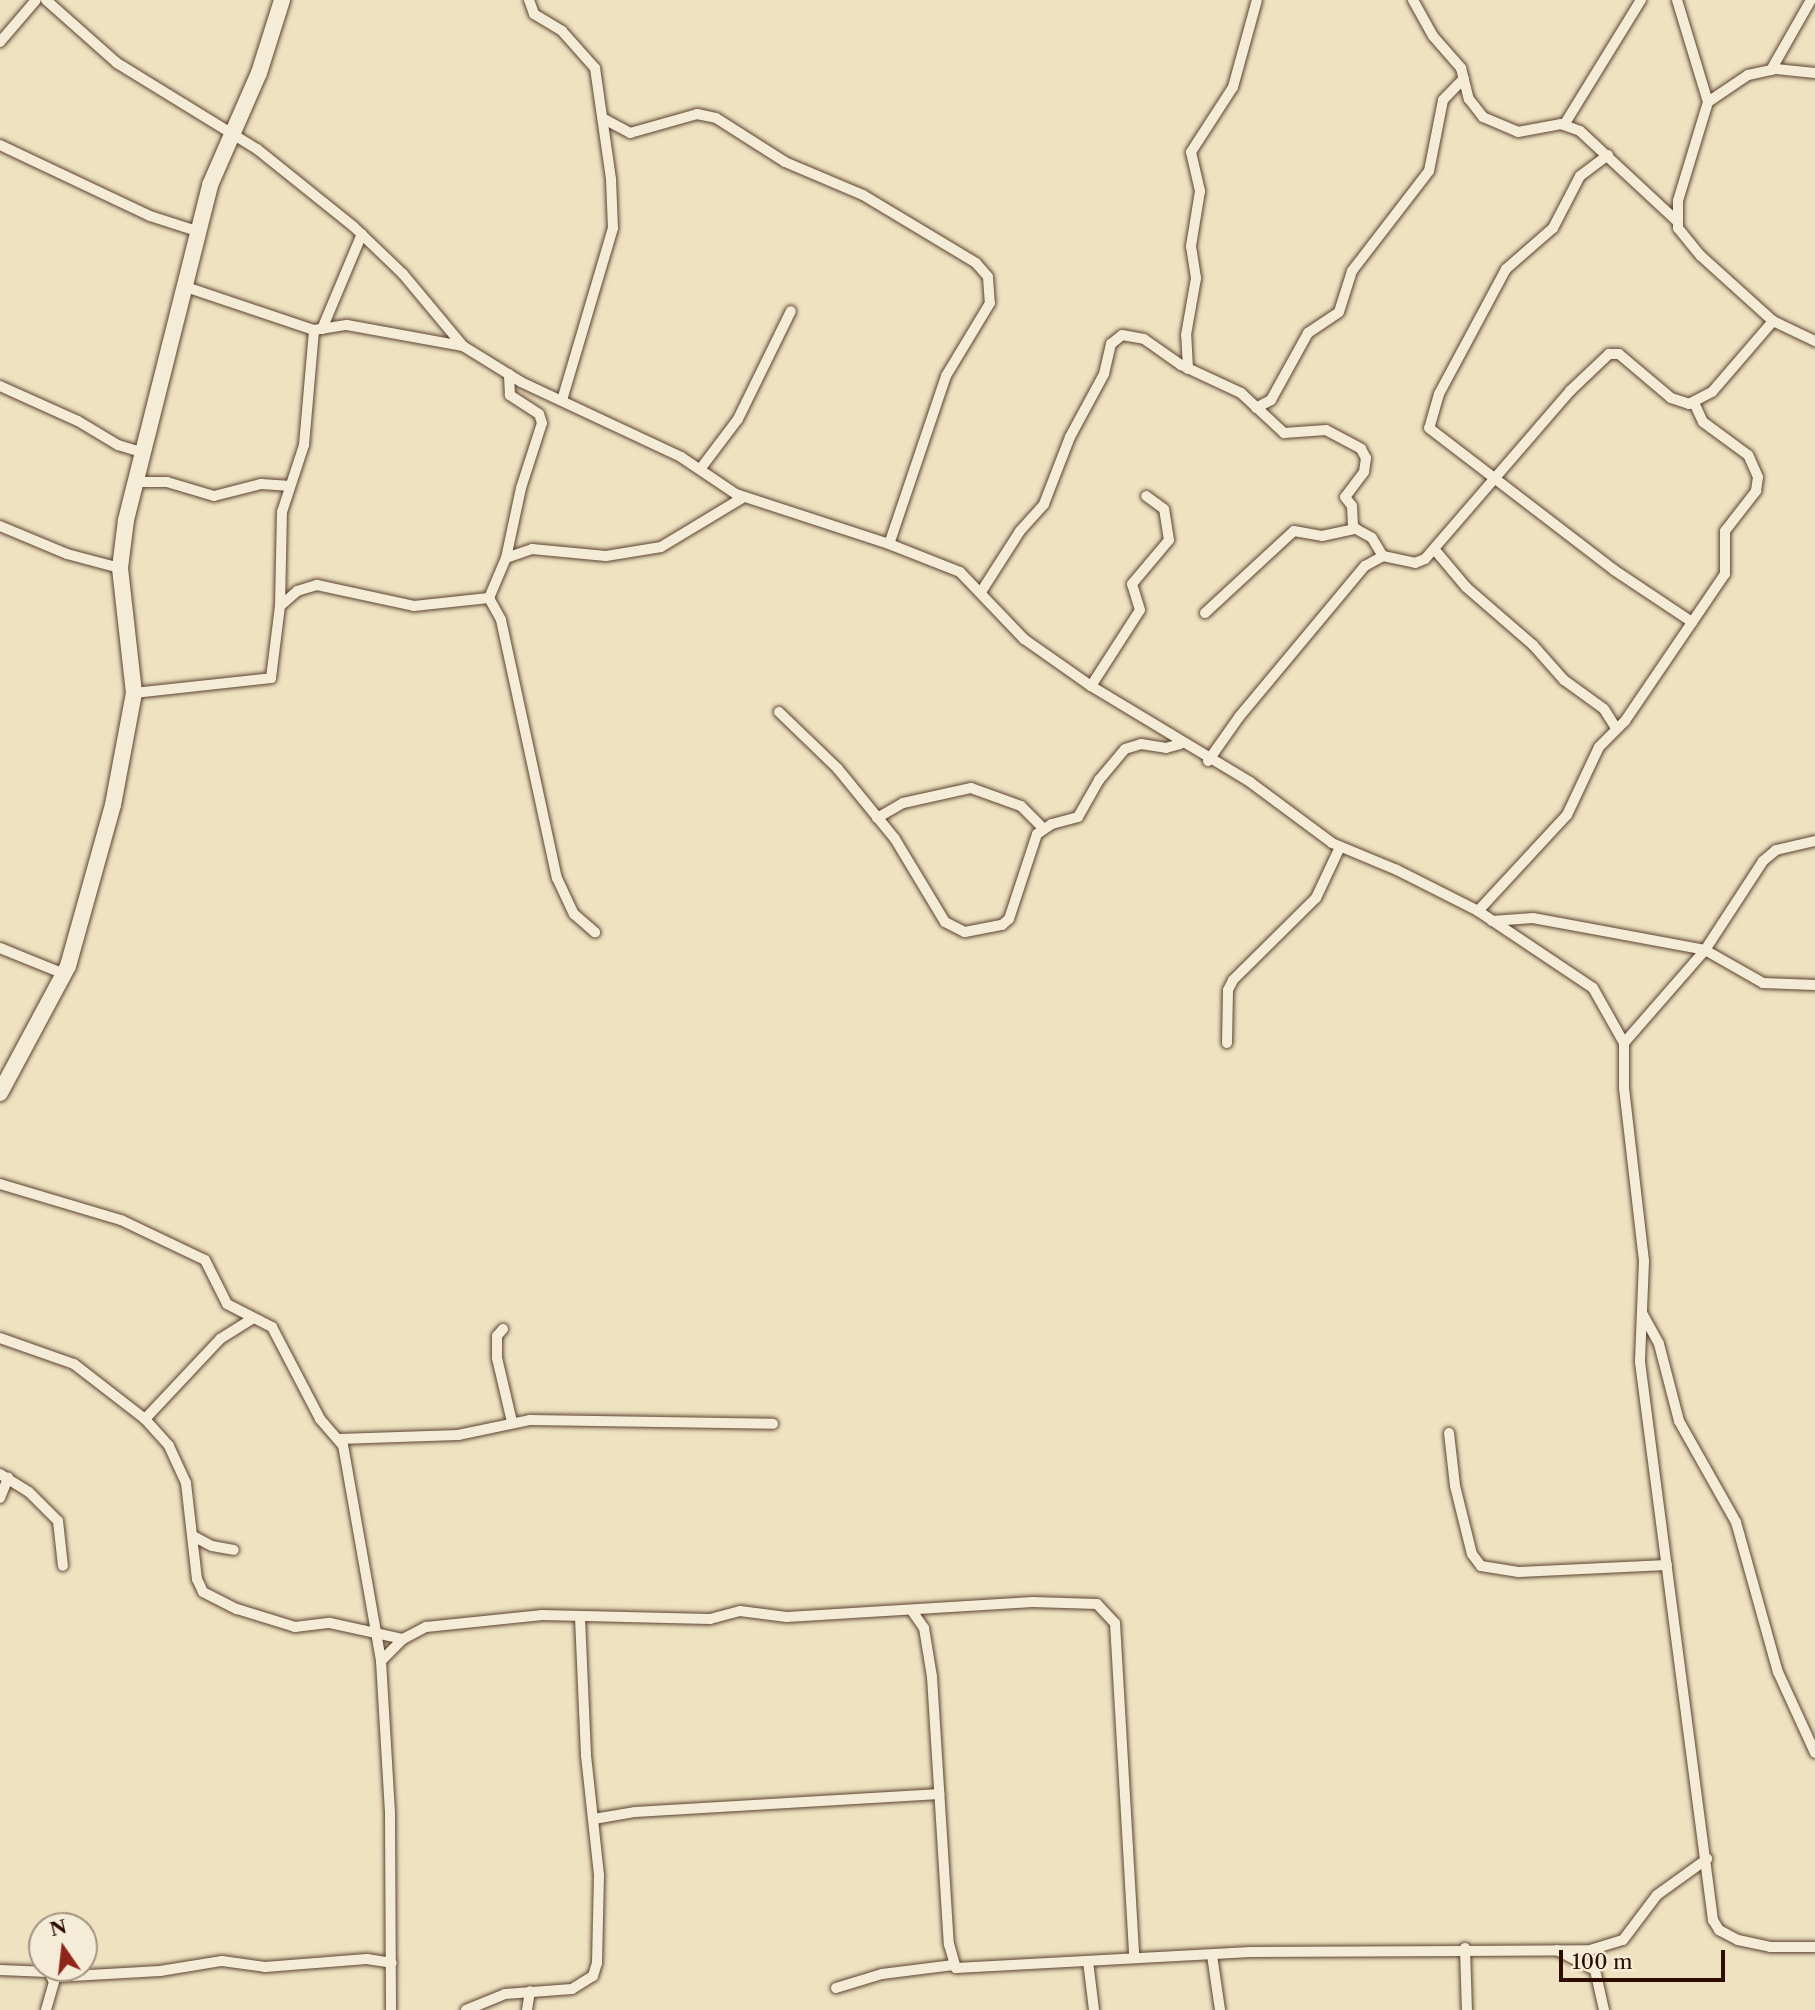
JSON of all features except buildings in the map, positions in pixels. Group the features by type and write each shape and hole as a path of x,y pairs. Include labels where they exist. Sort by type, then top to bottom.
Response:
{"main road":[{"path":"0,1093 64,974 117,793 134,693 120,568 141,452 210,185 259,73 282,0"}],"street":[{"path":"0,41 36,0"},
{"path":"46,0 117,63 233,132 362,234 403,274 463,346 509,374 701,468 744,497 946,564 981,592 1032,645 1180,744 1250,782 1340,848 1397,870 1478,911 1584,979 1615,1021 1624,1043 1624,1088 1644,1261 1640,1362 1707,1859 1711,1908 1719,1930 1770,1947 1815,1947"},
{"path":"529,0 534,14 562,31 591,59 604,119 613,228 562,400"},
{"path":"1188,369 1186,335 1196,276 1191,246 1200,191 1191,152 1233,87 1257,0"},
{"path":"1413,0 1464,78 1471,103 1491,123 1525,132 1564,125 1580,131 1677,221 1691,247 1773,321 1815,341"},
{"path":"1564,125 1642,0"},
{"path":"1677,0 1708,102 1678,201 1677,221"},
{"path":"1771,70 1811,0"},
{"path":"1708,102 1748,75 1771,70 1815,73"},
{"path":"1256,408 1271,400 1308,333 1339,312 1352,271 1429,171 1443,100 1464,78"},
{"path":"604,119 630,133 697,114 716,118 785,162 863,195 976,263 988,277 990,303 946,376 889,544"},
{"path":"0,145 150,216 197,232"},
{"path":"1608,155 1580,176 1553,228 1506,269 1430,418 1430,431 1468,455 1493,480 1524,498 1614,570 1692,622"},
{"path":"134,693 271,678 280,606 281,522 287,486 304,445 318,330 362,234"},
{"path":"183,286 318,330 347,325 463,346"},
{"path":"701,468 738,419 791,311"},
{"path":"1208,761 1239,717 1365,566 1383,556 1418,563 1435,550 1570,391 1609,354 1624,357 1671,398 1694,403 1712,392 1773,321"},
{"path":"981,592 1020,531 1044,504 1070,437 1104,374 1115,338 1136,335 1188,369 1241,393 1284,433 1326,430 1363,451 1364,471 1345,495 1353,508 1353,528"},
{"path":"489,598 506,558 521,488 542,423 539,414 510,396 509,374"},
{"path":"0,386 78,421 118,445 141,452"},
{"path":"1478,911 1567,816 1599,747 1668,662 1726,574 1725,531 1756,491 1758,481 1748,455 1703,422 1694,403"},
{"path":"135,482 165,482 214,496 261,484 287,486"},
{"path":"1091,686 1140,610 1132,584 1169,540 1164,509 1146,496"},
{"path":"506,558 532,549 606,556 661,547 744,497"},
{"path":"0,526 67,554 120,568"},
{"path":"1205,613 1291,533 1322,536 1353,528 1372,538 1383,556"},
{"path":"1435,550 1466,587 1533,645 1564,680 1604,709 1616,728"},
{"path":"280,606 297,591 317,585 414,606 489,598"},
{"path":"489,598 501,620 557,878 574,914 595,932"},
{"path":"779,712 838,769 913,863 945,922 965,932 1002,925 1009,919 1031,846 1042,828 1078,817 1099,780 1125,749 1141,744 1166,748 1180,744"},
{"path":"877,818 903,803 971,788 1021,806 1042,828"},
{"path":"1624,1043 1705,950 1767,858 1776,850 1815,841"},
{"path":"1227,1044 1228,990 1233,980 1316,898 1340,848"},
{"path":"1492,921 1533,918 1705,950 1763,984 1815,985"},
{"path":"0,948 64,974"},
{"path":"0,1184 121,1220 205,1260 227,1304 272,1327 320,1419 339,1439 381,1661 392,1963 391,2010"},
{"path":"1642,1312 1659,1343 1679,1421 1736,1522 1778,1672 1815,1753"},
{"path":"145,1419 220,1339 253,1318"},
{"path":"503,1329 497,1336 497,1358 512,1422"},
{"path":"0,1338 74,1364 145,1419 169,1447 182,1474 199,1586 220,1602 295,1627 330,1623 403,1639"},
{"path":"339,1439 458,1435 512,1422 639,1418 773,1424"},
{"path":"1449,1433 1455,1486 1472,1554 1481,1566 1519,1572 1667,1565"},
{"path":"0,1498 4,1476 58,1521 63,1566"},
{"path":"193,1536 219,1549 234,1550"},
{"path":"381,1661 403,1639 426,1628 542,1615 710,1619 737,1611 787,1617 870,1609 912,1611 1033,1602 1097,1605 1112,1616 1121,1687 1134,1957"},
{"path":"912,1611 924,1629 930,1665 953,1965"},
{"path":"466,2010 488,1998 530,1991 572,1989 593,1976 599,1875 584,1723 580,1618"},
{"path":"594,1819 635,1812 939,1794"},
{"path":"836,1988 882,1974 953,1965 968,1969 1134,1957 1465,1948 1590,1950 1620,1942 1657,1895 1707,1859"},
{"path":"1465,1948 1467,2010"},
{"path":"1557,1950 1595,1970 1604,2010"},
{"path":"1212,1955 1220,2010"},
{"path":"98,1975 160,1971 222,1961 265,1968 367,1959 392,1963"},
{"path":"1088,1961 1094,2010"},
{"path":"0,1970 28,1969"},
{"path":"47,2010 53,1982"},
{"path":"527,2010 530,1991"}]}
